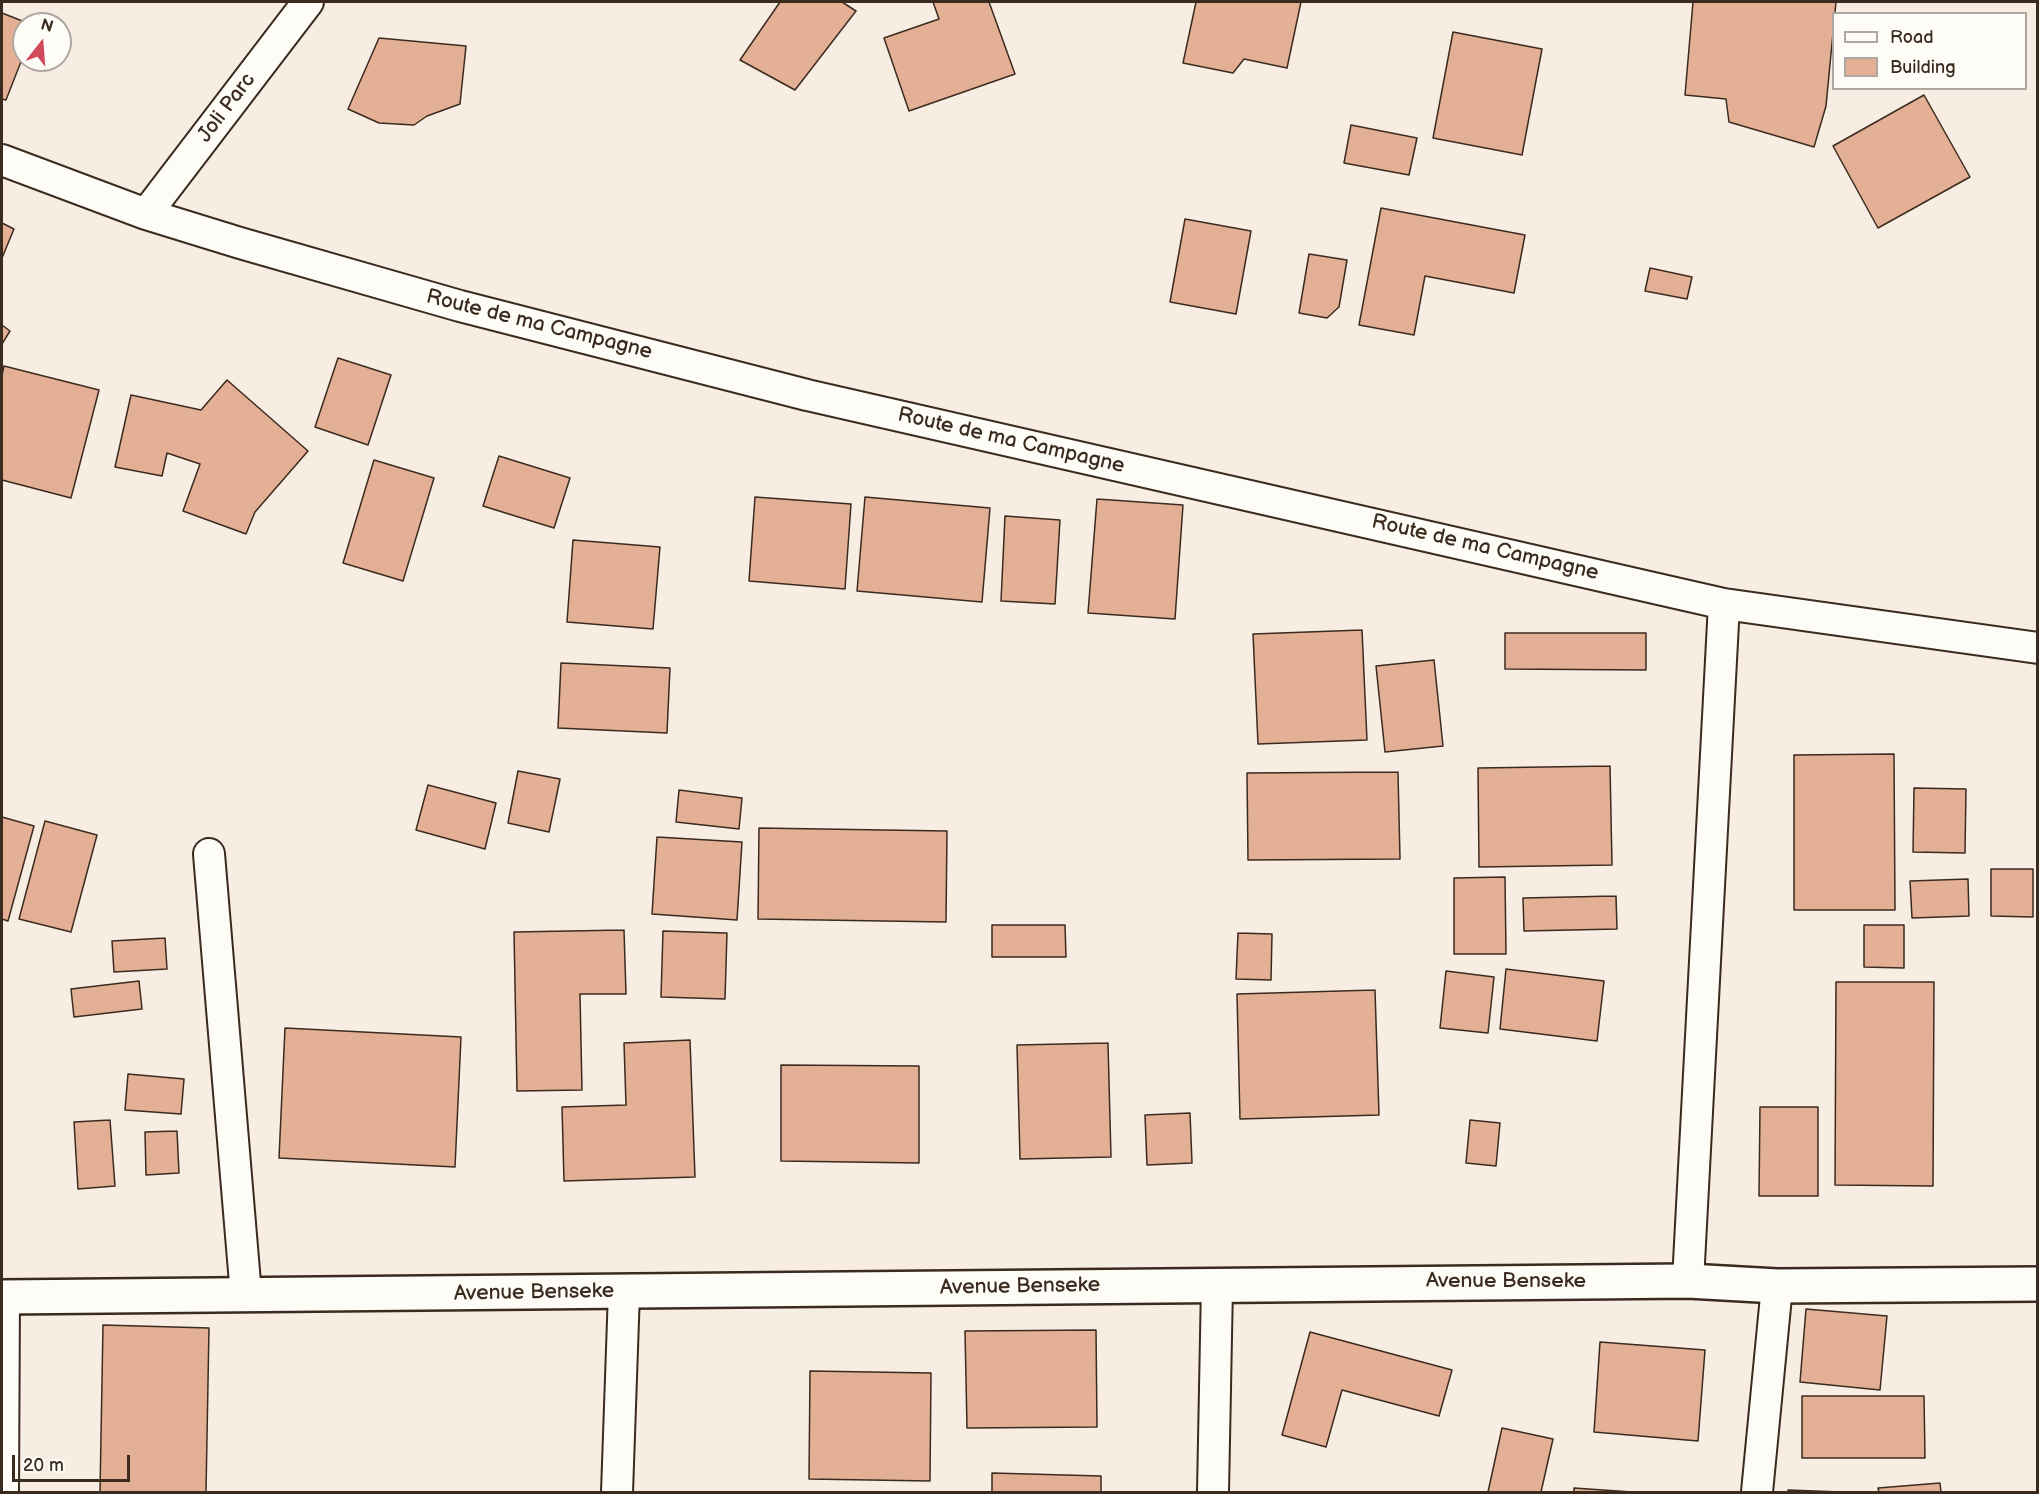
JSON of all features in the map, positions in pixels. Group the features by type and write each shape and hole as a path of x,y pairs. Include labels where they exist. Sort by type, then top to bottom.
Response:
{"street":[{"name":"Joli Parc","path":"146,214 308,2"},
{"name":"Route de ma Campagne","path":"2,160 146,214 460,306 807,395 1724,604 2037,648"},
{"path":"1688,1281 1724,604"},
{"path":"209,854 246,1295"},
{"name":"Avenue Benseke","path":"3,1297 1688,1281 1777,1286 2037,1284"},
{"path":"1213,1492 1217,1285"},
{"path":"1757,1492 1777,1286"},
{"path":"617,1492 624,1292"},
{"path":"3,1297 3,1492"}],"building":[{"path":"780,2 842,2 856,11 795,90 740,60"},
{"path":"933,2 989,2 1015,74 909,111 884,38 939,19"},
{"path":"1196,2 1301,2 1287,68 1244,59 1233,73 1183,63"},
{"path":"1693,2 1836,2 1835,12 1832,12 1832,44 1826,106 1814,147 1729,122 1726,99 1685,95"},
{"path":"2,13 12,17 12,72 17,72 6,100 2,99"},
{"path":"1453,32 1542,49 1522,155 1433,138"},
{"path":"379,38 466,46 460,104 427,116 414,125 379,123 348,109"},
{"path":"1924,95 1970,177 1878,228 1833,146"},
{"path":"1351,125 1417,138 1409,175 1344,163"},
{"path":"1381,208 1525,235 1514,293 1425,276 1414,335 1359,325"},
{"path":"1185,219 1251,231 1236,314 1170,302"},
{"path":"2,223 14,229 2,258"},
{"path":"1309,254 1347,260 1339,307 1327,318 1299,313"},
{"path":"1650,268 1692,277 1687,299 1645,291"},
{"path":"2,325 10,331 2,344"},
{"path":"338,358 391,375 368,445 315,427"},
{"path":"4,366 99,390 71,498 2,480 2,375"},
{"path":"227,380 308,451 255,512 246,534 183,511 200,464 167,453 162,476 115,467 131,395 201,410"},
{"path":"499,456 570,478 554,528 483,506"},
{"path":"374,460 434,478 403,581 343,563"},
{"path":"755,497 851,504 845,589 749,581"},
{"path":"865,497 990,508 982,602 857,591"},
{"path":"1097,499 1183,505 1175,619 1088,613"},
{"path":"1005,516 1060,520 1055,604 1001,601"},
{"path":"573,540 660,547 653,629 567,622"},
{"path":"1362,630 1367,740 1258,744 1253,634"},
{"path":"1505,633 1646,633 1646,670 1505,669"},
{"path":"1434,660 1443,746 1385,752 1376,666"},
{"path":"561,663 670,668 667,733 558,728"},
{"path":"1894,754 1895,910 1794,910 1794,755"},
{"path":"1610,766 1612,865 1479,867 1478,768"},
{"path":"518,771 560,779 549,832 508,823"},
{"path":"1398,772 1400,859 1248,860 1247,773"},
{"path":"428,785 496,803 485,849 416,830"},
{"path":"1914,788 1966,789 1965,853 1913,852"},
{"path":"679,790 742,798 739,829 676,822"},
{"path":"2,817 34,826 8,921 2,919"},
{"path":"45,821 97,835 71,932 19,919"},
{"path":"759,828 947,831 946,922 758,919"},
{"path":"657,837 742,842 737,920 652,914"},
{"path":"1991,869 2033,869 2033,917 1991,916"},
{"path":"1505,877 1506,954 1454,954 1454,878"},
{"path":"1968,879 1969,916 1912,918 1910,881"},
{"path":"1616,896 1617,929 1524,931 1523,898"},
{"path":"992,925 1065,925 1066,957 992,957"},
{"path":"1864,925 1904,925 1904,968 1864,967"},
{"path":"624,930 626,994 580,994 582,1090 517,1091 514,932"},
{"path":"663,931 727,933 725,999 661,997"},
{"path":"1238,933 1272,934 1271,980 1236,979"},
{"path":"165,938 167,969 114,972 112,941"},
{"path":"1506,969 1604,981 1597,1041 1500,1029"},
{"path":"1446,971 1494,977 1488,1033 1440,1028"},
{"path":"139,981 142,1009 74,1017 71,989"},
{"path":"1836,982 1934,982 1933,1186 1835,1185"},
{"path":"1375,990 1379,1115 1240,1119 1237,994"},
{"path":"285,1028 461,1037 455,1167 279,1158"},
{"path":"690,1040 695,1177 564,1181 562,1107 626,1105 624,1043"},
{"path":"1108,1043 1111,1157 1020,1159 1017,1045"},
{"path":"781,1065 919,1066 919,1163 781,1161"},
{"path":"128,1074 184,1079 181,1114 125,1110"},
{"path":"1760,1107 1818,1107 1818,1196 1759,1196"},
{"path":"1190,1113 1192,1163 1147,1165 1145,1115"},
{"path":"110,1120 115,1186 78,1189 74,1122"},
{"path":"1470,1120 1500,1123 1496,1166 1466,1163"},
{"path":"177,1131 179,1173 146,1175 145,1132"},
{"path":"1806,1309 1887,1316 1880,1390 1800,1382"},
{"path":"103,1325 209,1328 206,1492 100,1492"},
{"path":"1096,1330 1097,1427 967,1428 965,1331"},
{"path":"1310,1332 1452,1370 1439,1416 1342,1390 1326,1447 1282,1435"},
{"path":"1600,1342 1705,1350 1698,1441 1594,1432"},
{"path":"810,1371 931,1373 930,1481 809,1479"},
{"path":"1802,1396 1924,1396 1925,1458 1802,1458"},
{"path":"1502,1428 1553,1439 1541,1492 1488,1492"},
{"path":"992,1473 1101,1476 1101,1492 992,1492"},
{"path":"1940,1483 1941,1492 1879,1492 1878,1488"},
{"path":"1574,1488 1632,1492 1574,1492"},
{"path":"1788,1490 1842,1492 1788,1492"}]}
